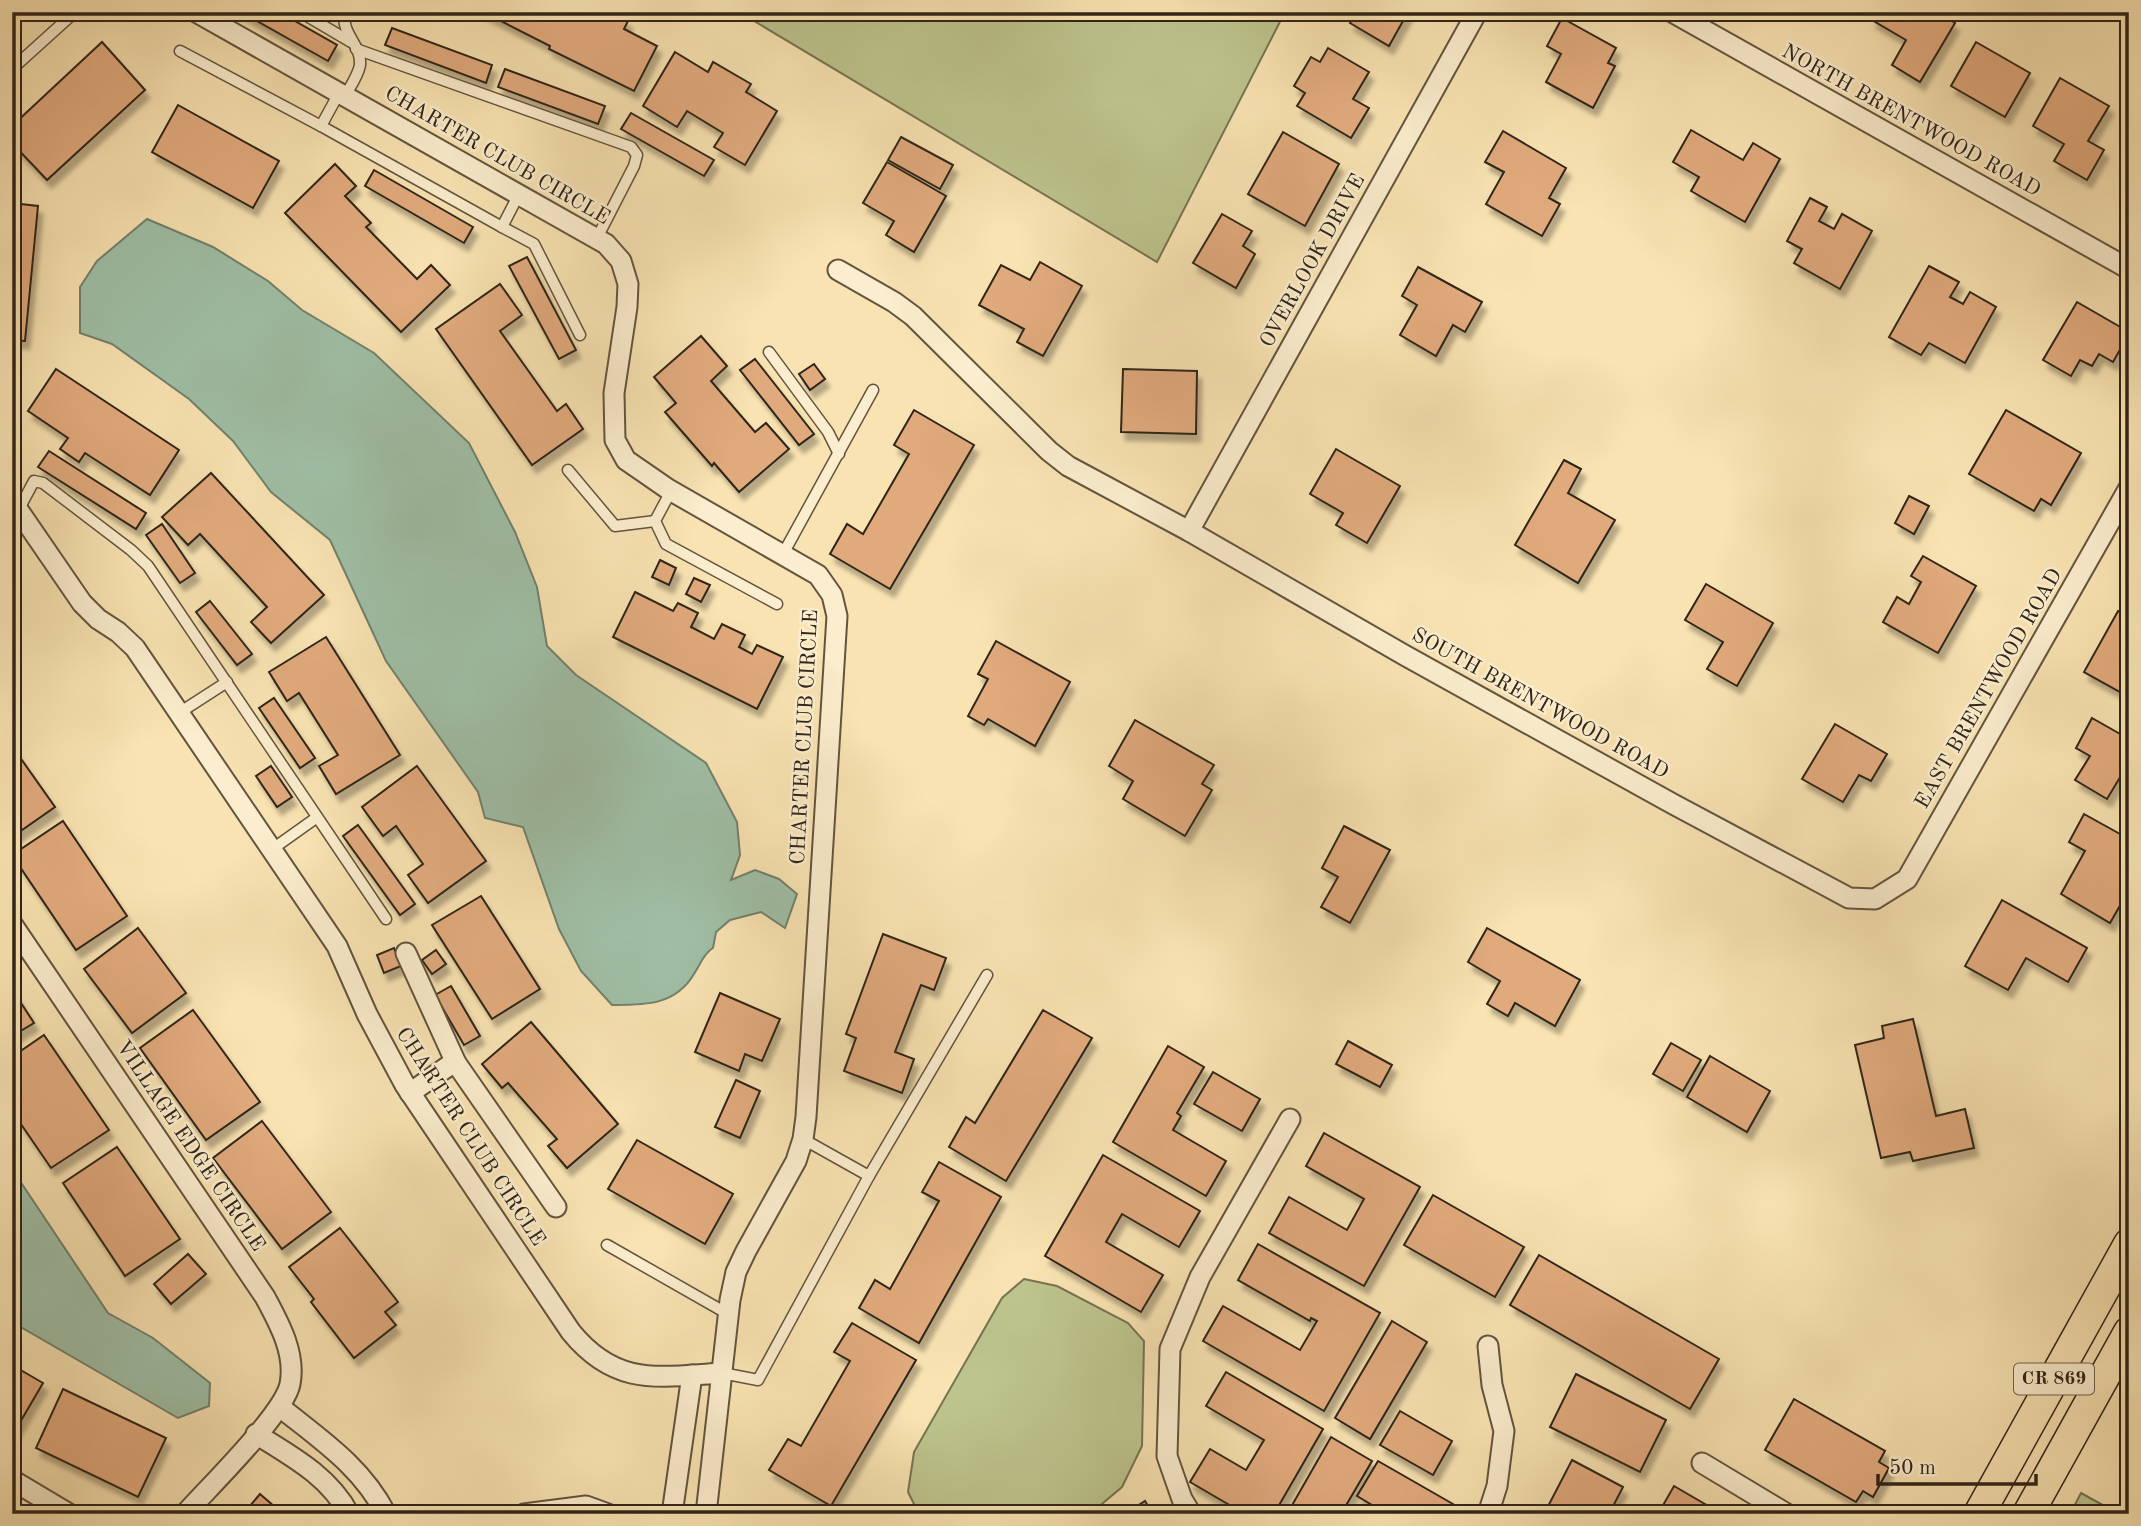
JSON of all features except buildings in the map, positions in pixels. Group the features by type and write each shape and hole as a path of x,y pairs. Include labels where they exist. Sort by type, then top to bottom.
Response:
{"main road":[{"name":"CR 869","path":"1979,1514 2129,1244"},
{"name":"CR 869","path":"2028,1514 2129,1332"}],"street":[{"name":"CHARTER CLUB CIRCLE","path":"196,12 606,244 621,261 628,284 614,393 615,440 626,460 671,491 818,575 832,595 837,617 803,1139 796,1161 736,1272 706,1514"},
{"name":"OVERLOOK DRIVE","path":"1189,531 1477,12"},
{"name":"NORTH BRENTWOOD ROAD","path":"1672,12 2129,269"},
{"name":"SOUTH BRENTWOOD ROAD","path":"838,270 913,316 1068,466 1189,531 1307,600 1673,804 1849,898 1875,899"},
{"name":"EAST BRENTWOOD ROAD","path":"1875,899 1907,879 2129,488"},
{"name":"CHARTER CLUB CIRCLE","path":"15,505 82,603 135,648 337,946 372,1026 410,1093 571,1332 586,1349 604,1363 627,1372 674,1378 722,1373"},
{"name":"VILLAGE EDGE CIRCLE","path":"12,924 265,1297 282,1328 289,1356 290,1384 280,1407 185,1514"},
{"path":"407,953 456,1063 556,1207"},
{"path":"410,1093 447,1066 456,1063"},
{"path":"1191,1514 1182,1499 1167,1456 1170,1349 1200,1278 1290,1119"},
{"path":"1488,1346 1492,1385 1504,1431 1497,1486 1488,1514"},
{"path":"672,1514 692,1375"},
{"path":"280,1407 365,1479 386,1514"},
{"path":"256,1434 317,1475 349,1514"},
{"path":"317,1475 337,1453"},
{"path":"1702,1463 1787,1514"},
{"path":"12,1480 69,1514"},
{"path":"524,1514 586,1506 608,1514"}],"lane":[{"path":"12,69 75,12"},
{"path":"300,12 354,45 631,147 637,155 634,166 597,238"},
{"path":"321,126 359,69 360,62 344,26 345,12"},
{"path":"180,51 534,243 580,335"},
{"path":"502,227 519,194"},
{"path":"769,352 828,432 839,454"},
{"path":"783,554 873,390"},
{"path":"568,470 615,526 655,521"},
{"path":"15,505 30,484 38,481 64,496 148,566 386,919"},
{"path":"655,521 671,491"},
{"path":"655,521 666,544 777,604"},
{"path":"179,713 227,682"},
{"path":"271,851 316,818"},
{"path":"722,1373 758,1380 869,1176 987,975"},
{"path":"803,1139 869,1176"},
{"path":"607,1245 729,1315"}],"shaded area":[{"path":"739,12 1285,12 1157,262"},
{"path":"147,219 213,247 268,281 302,310 374,353 469,443 515,532 537,587 547,646 576,675 706,763 737,822 740,855 731,880 755,870 779,879 797,894 785,928 761,912 730,920 716,932 713,948 686,985 658,1002 612,1005 581,971 559,929 523,827 485,818 478,792 386,661 330,540 271,492 233,441 189,399 112,344 80,333 80,287 97,261"},
{"path":"12,1169 108,1313 153,1338 210,1383 209,1406 178,1418 12,1322"},
{"path":"1024,1279 1057,1286 1128,1323 1144,1341 1142,1446 1122,1487 1090,1514 919,1514 908,1492 914,1452 1002,1298"},
{"path":"2081,1493 2119,1514 2070,1514"}]}
